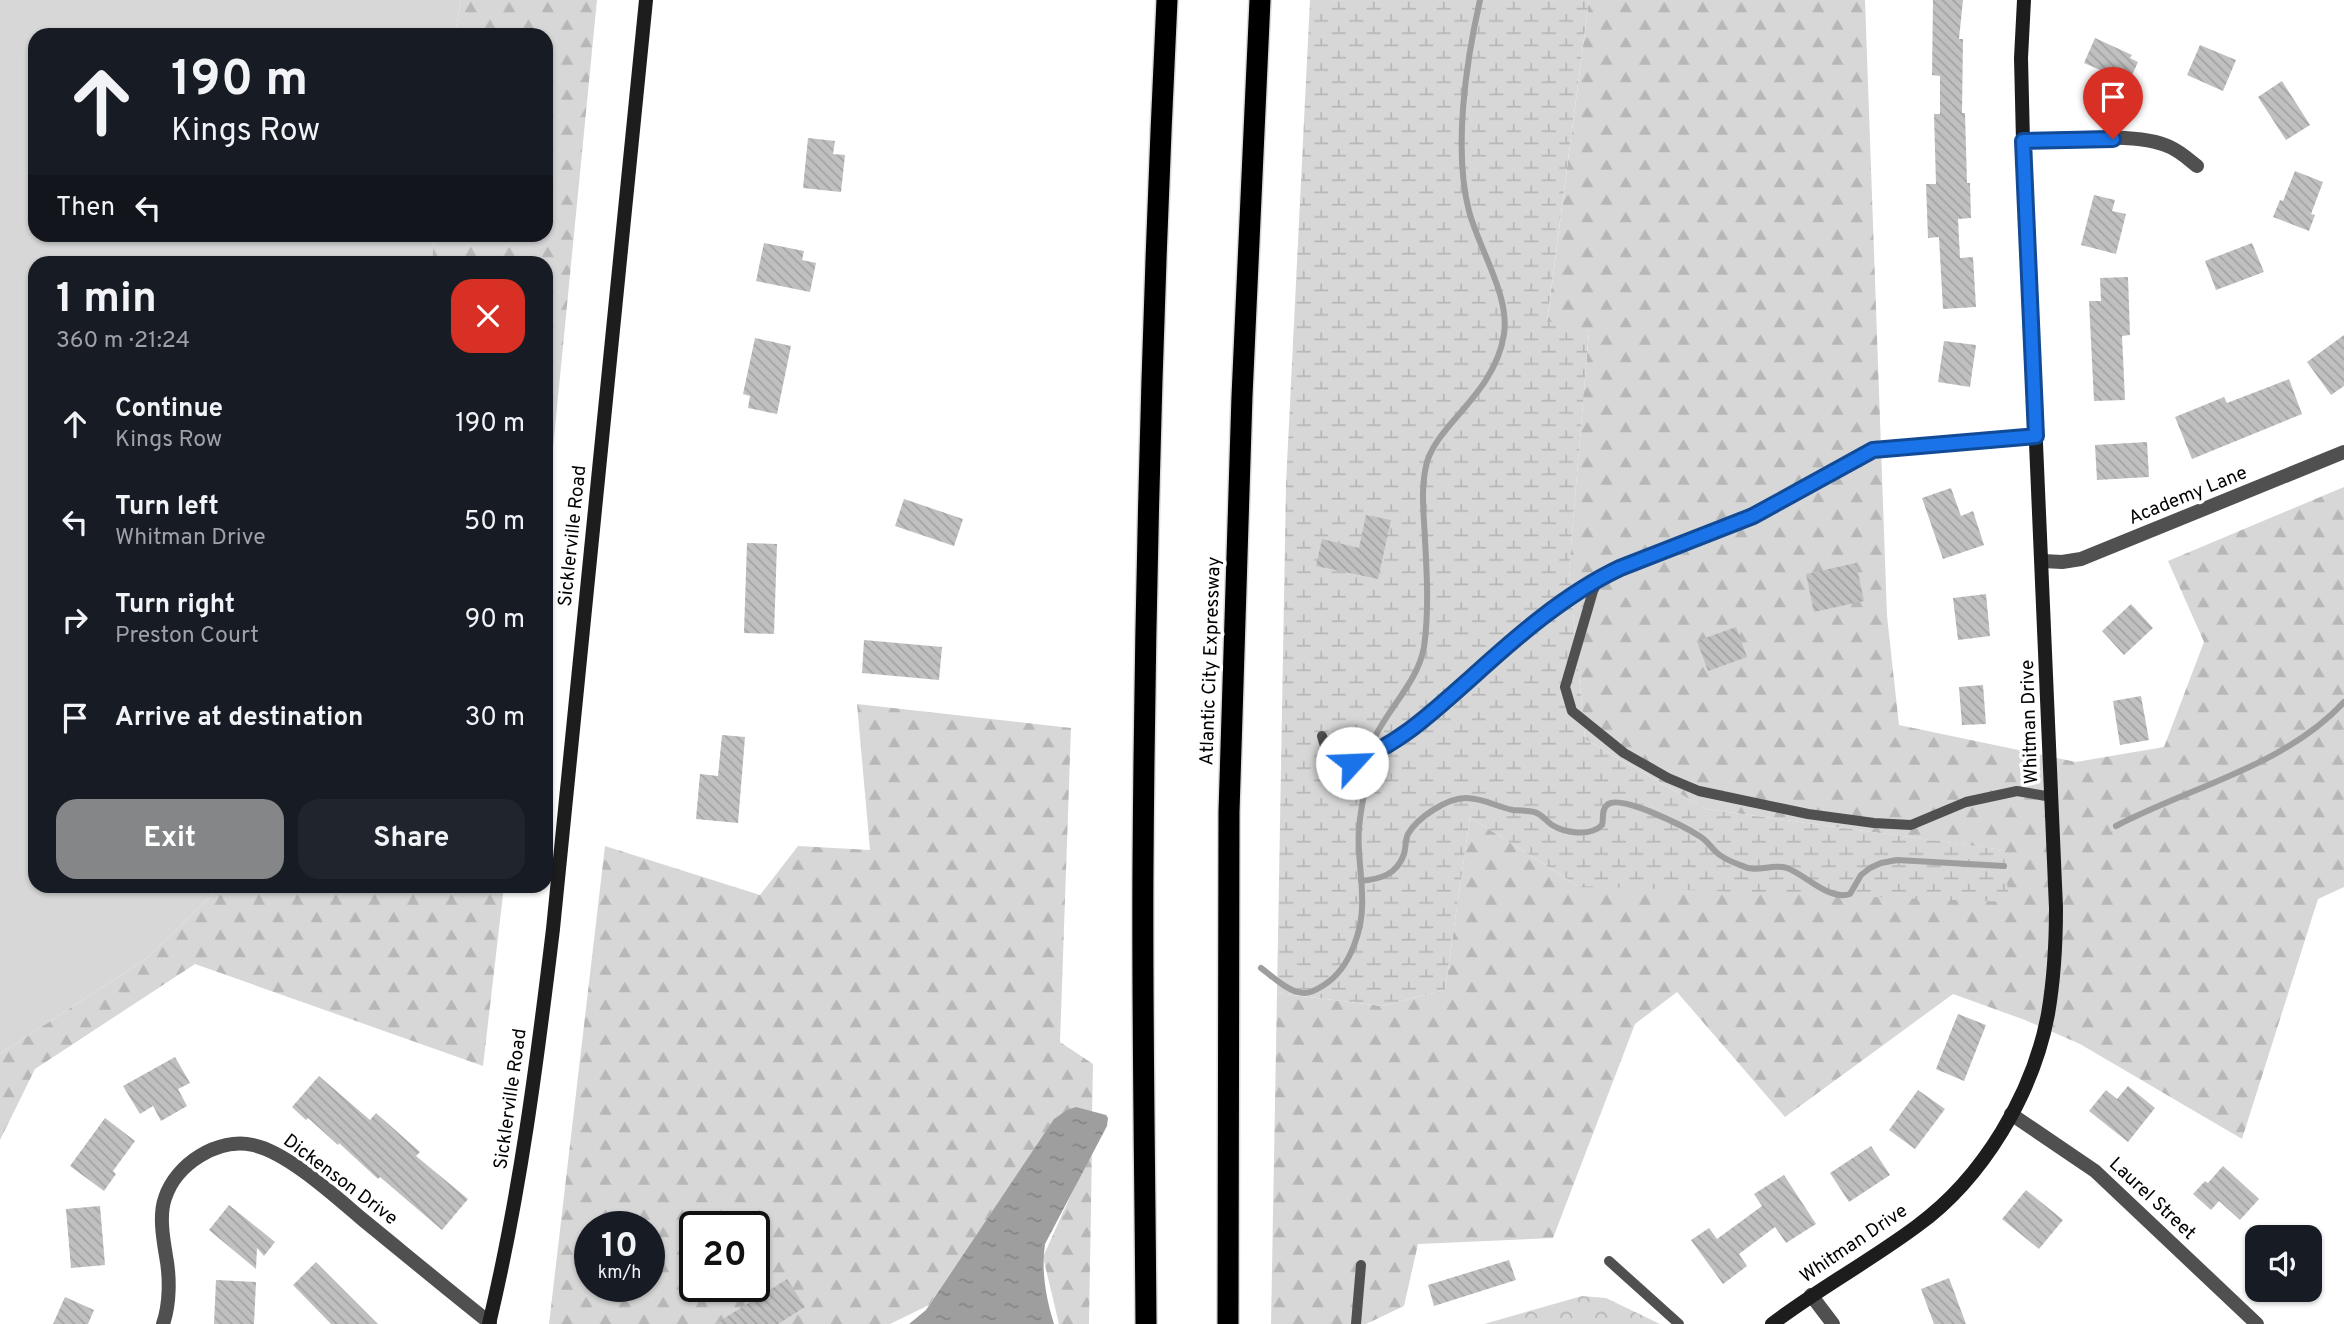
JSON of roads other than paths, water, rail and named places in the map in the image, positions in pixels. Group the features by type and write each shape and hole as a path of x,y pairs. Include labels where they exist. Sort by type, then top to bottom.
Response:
{"highway":[{"path":"1146,1324 1143,866 1148,535 1156,234 1167,0"},
{"name":"Atlantic City Expressway","path":"1228,1324 1229,812 1242,396 1260,0"}],"street":[{"name":"Sicklerville Road","path":"489,1324 513,1219 535,1078 646,0"},
{"name":"Whitman Drive","path":"1772,1324 1936,1211 1973,1170 1993,1145 2011,1114 2042,1038 2052,989 2056,933 2043,561 2023,141 2021,58 2024,0"},
{"path":"2023,141 2136,138 2169,146 2197,166"},
{"path":"1873,450 2036,436"},
{"name":"Academy Lane","path":"2043,561 2081,559 2344,452"},
{"name":"Laurel Street","path":"2011,1114 2095,1171 2257,1324"},
{"name":"Dickenson Drive","path":"163,1324 168,1286 167,1258 162,1236 164,1199 174,1180 189,1164 221,1146 236,1143 253,1144 271,1151 321,1185 489,1324"},
{"path":"1811,1295 1833,1324"}],"lane":[{"path":"1322,736 1330,757 1341,764 1352,763 1379,752 1419,726 1518,637 1600,577 1640,558 1753,516 1873,450"},
{"path":"1600,577 1593,591 1565,687 1572,710 1624,752 1668,778 1711,793 1808,814 1887,824 1911,825 1966,802 2017,792 2052,797"},
{"path":"1609,1261 1679,1324"},
{"path":"1356,1324 1361,1265"}],"water":[{"path":"1076,1107 1106,1115 1108,1118 1107,1126 1045,1244 1045,1284 1054,1324 909,1324 926,1310 1054,1119"}],"waterway":[{"path":"1261,968 1288,988 1302,993 1309,992 1333,978 1354,946 1362,908 1360,823 1372,745 1382,724 1416,671 1424,647 1427,594 1423,491 1427,462 1438,440 1492,370 1504,334 1502,304 1469,211 1462,161 1466,78 1480,0"},
{"path":"2116,826 2265,759 2294,743 2344,702"},
{"path":"1361,881 1375,879 1392,871 1401,861 1408,834 1419,821 1450,801 1466,798 1513,810 1534,812 1557,828 1577,833 1591,831 1602,825 1603,812 1607,805 1614,803 1639,807 1705,840 1718,854 1734,863 1753,869 1787,868 1834,894 1850,894 1861,875 1870,868 1897,860 2004,866"}]}
